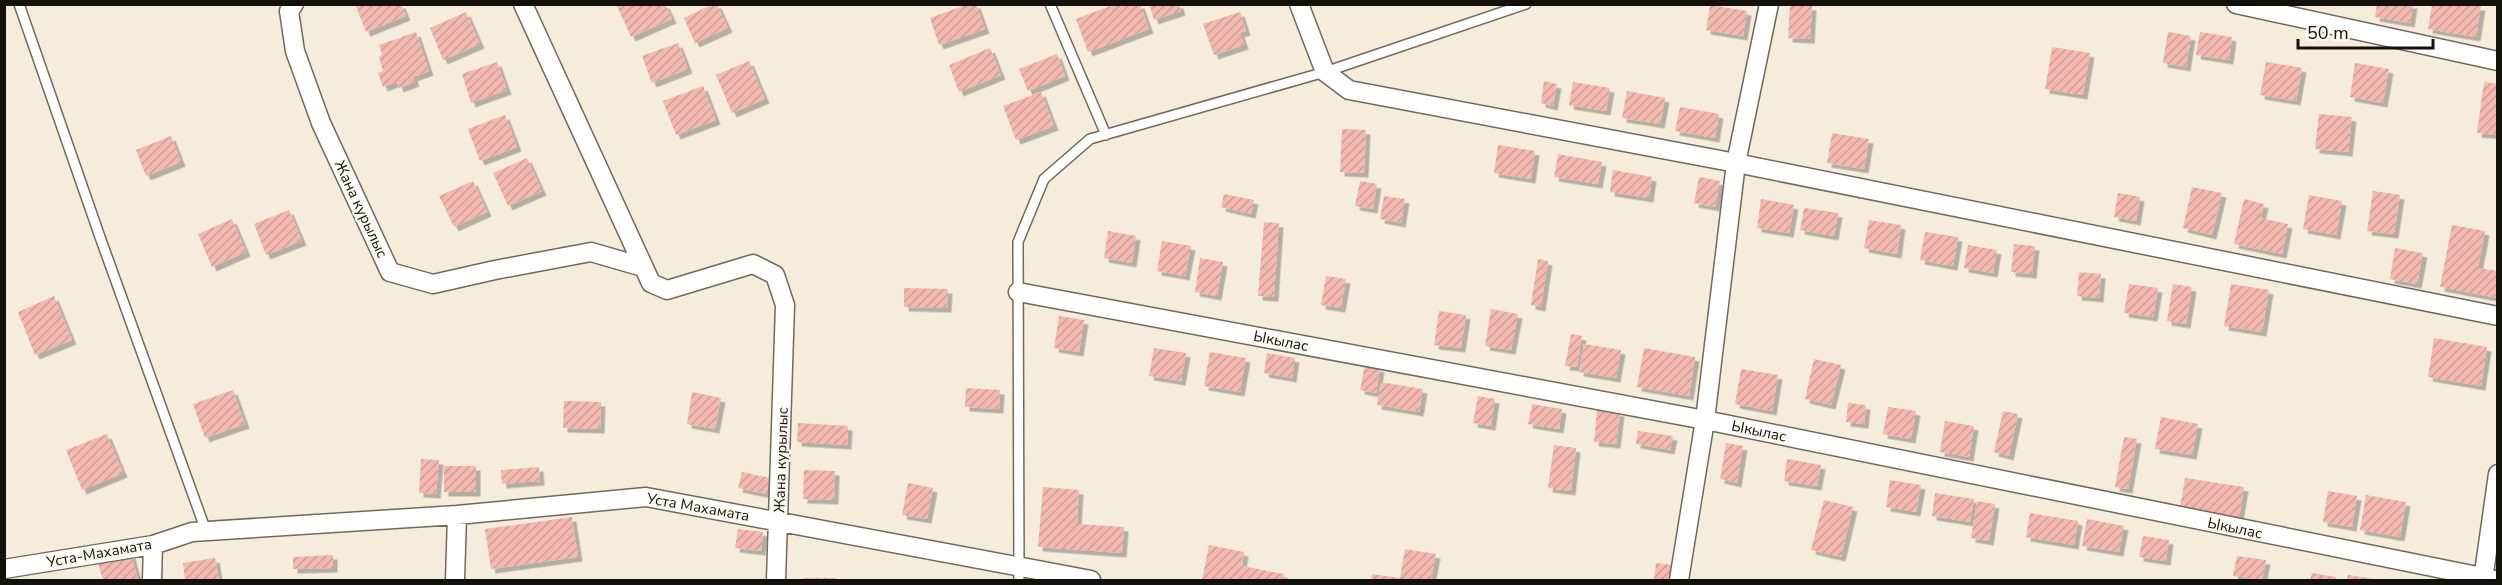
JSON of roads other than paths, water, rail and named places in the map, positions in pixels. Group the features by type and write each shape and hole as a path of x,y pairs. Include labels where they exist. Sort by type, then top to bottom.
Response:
{"street":[{"name":"Жана курылыс","path":"294,4 289,11 295,51 321,123 390,272 433,284 591,252 643,267"},
{"name":"Жана курылыс","path":"523,4 651,283 667,290 753,264 775,275 785,305 776,580"},
{"path":"1299,4 1325,72 1349,90 1416,105 1736,163 2498,316"},
{"path":"1679,580 1705,420 1736,163 1769,4"},
{"path":"2236,4 2498,61"},
{"name":"Ыкылас","path":"1018,292 1705,420 2488,580"},
{"path":"2488,580 2498,474"},
{"name":"Уста Махамата","path":"199,531 457,514 646,497 779,522 1020,574 1091,580"},
{"path":"455,580 457,514"},
{"name":"Уста-Махамата","path":"4,568 153,545 199,531"},
{"path":"152,580 153,545"}],"lane":[{"path":"19,4 199,531"},
{"path":"1050,4 1106,135"},
{"path":"1020,574 1018,242 1044,179 1090,140 1325,72 1526,4"}]}
